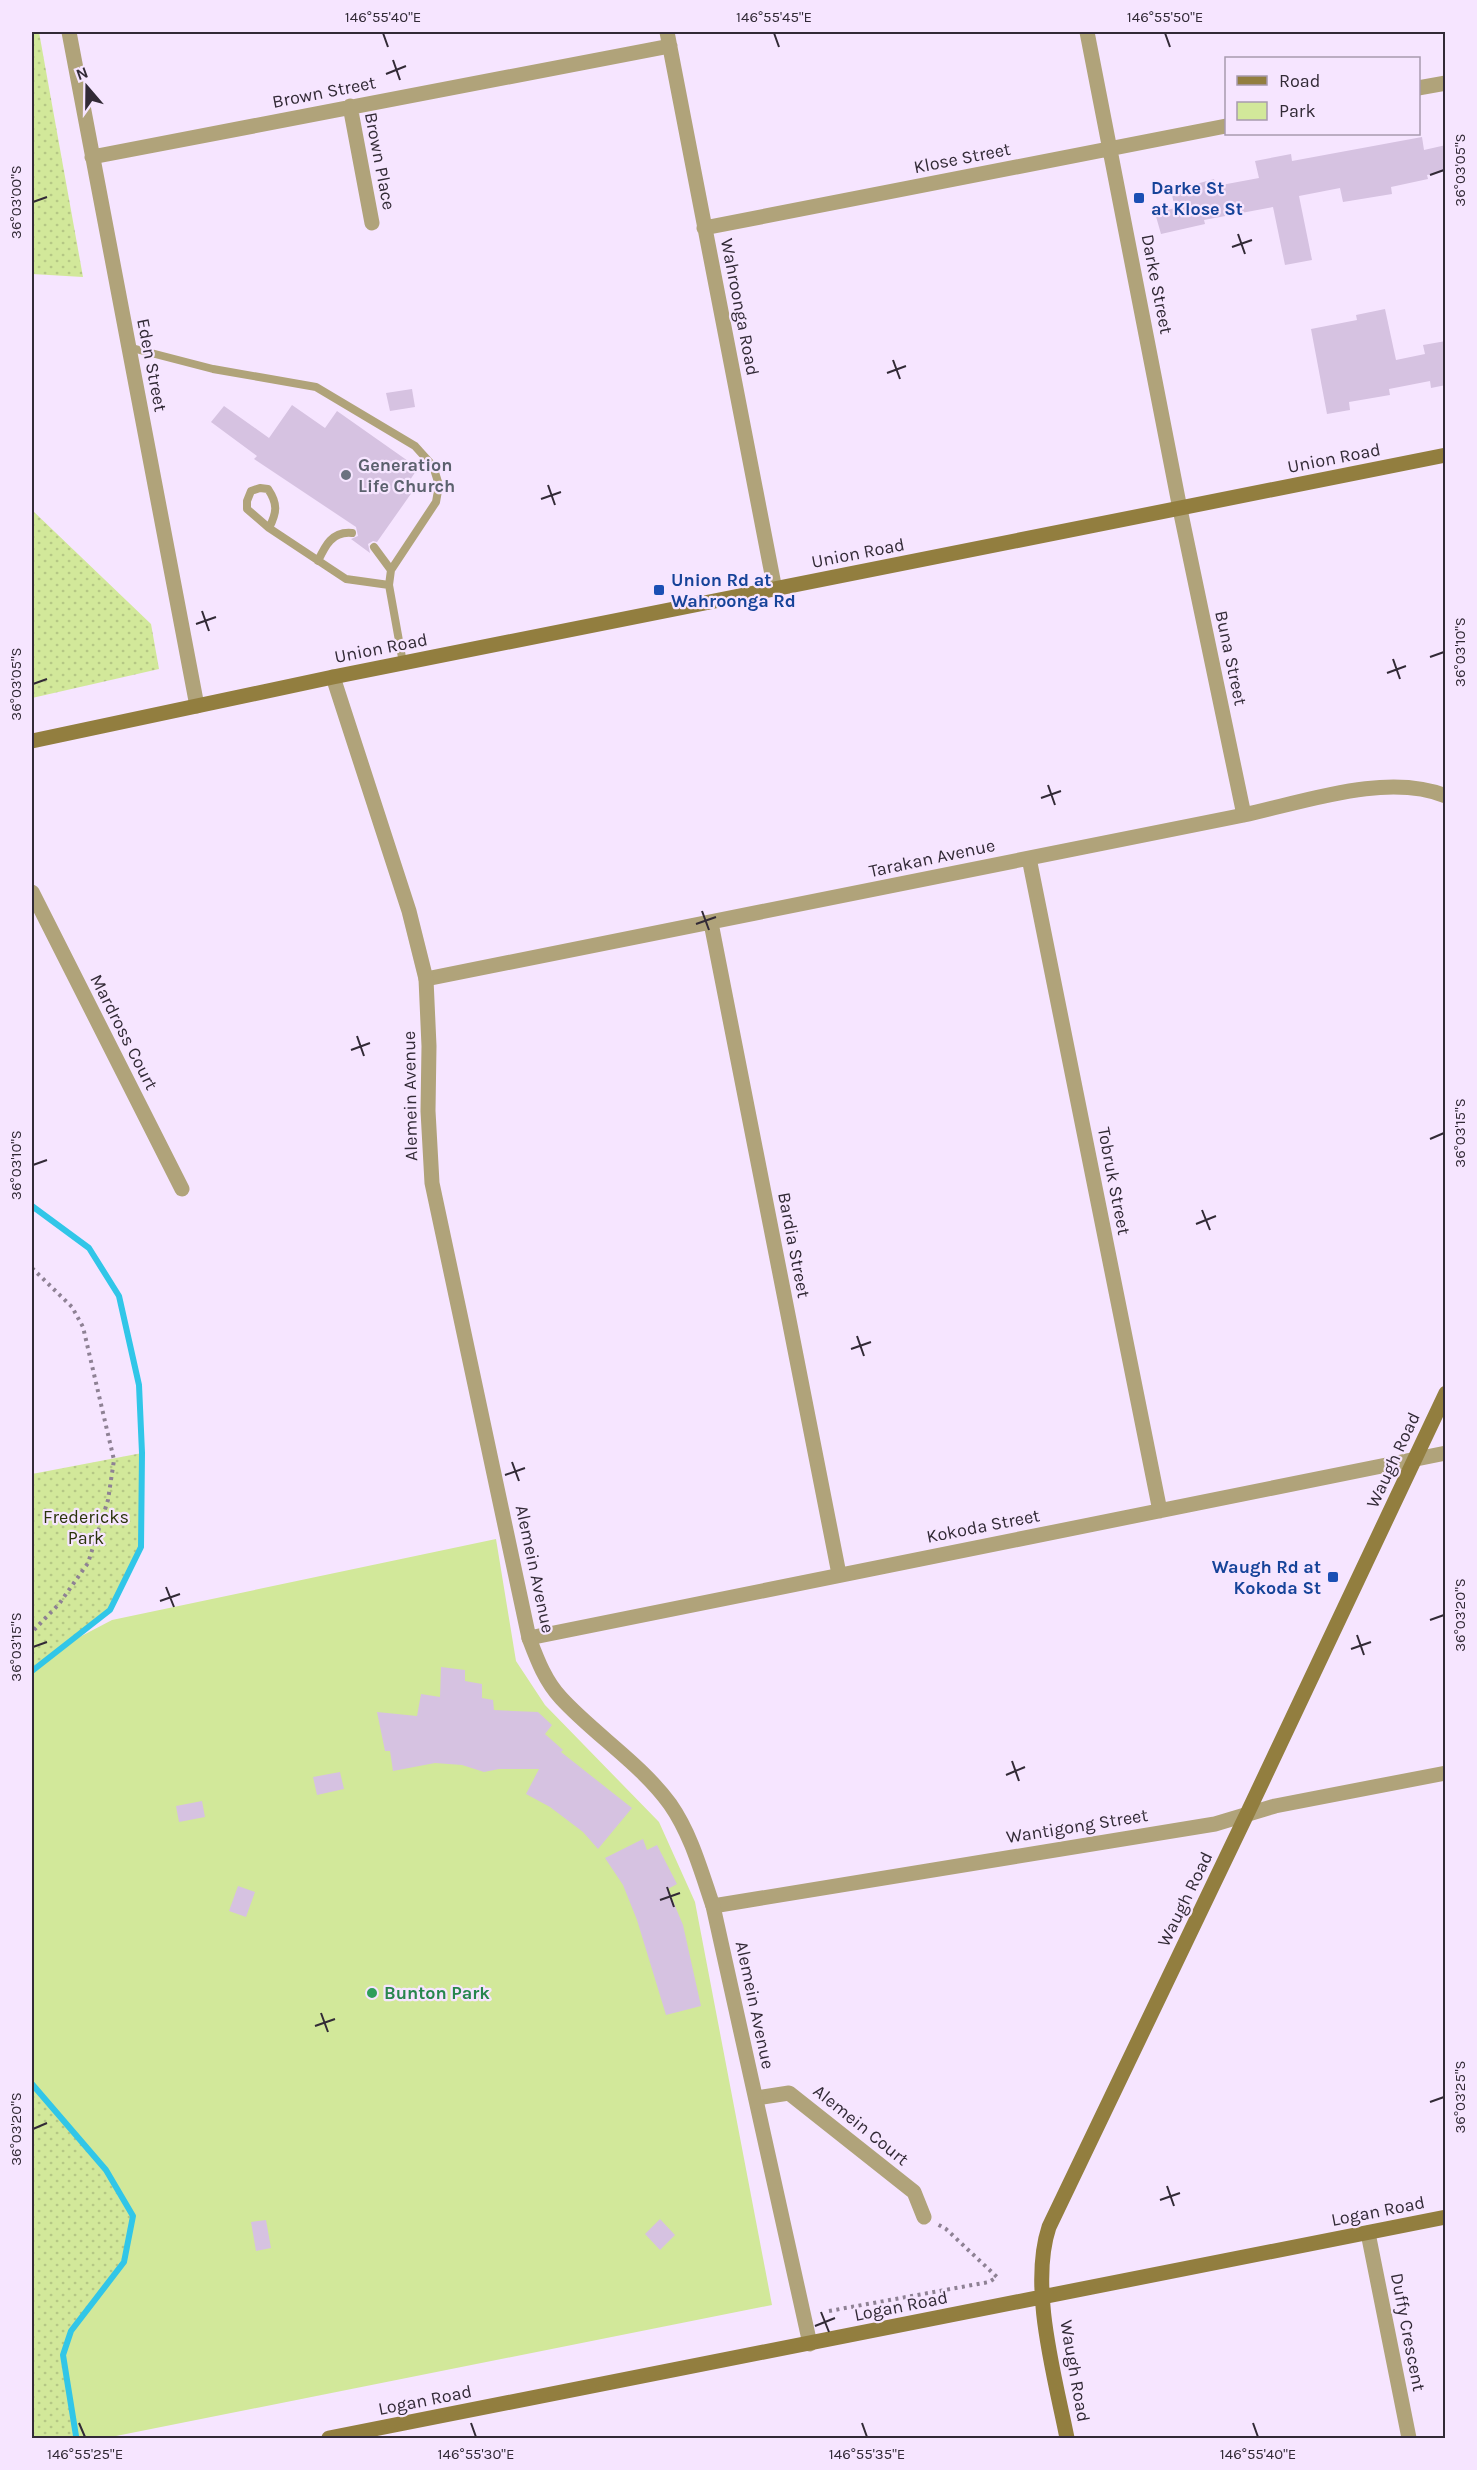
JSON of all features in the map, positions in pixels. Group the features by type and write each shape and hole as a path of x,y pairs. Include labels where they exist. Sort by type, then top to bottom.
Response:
{"main road":[{"name":"Union Road","path":"32,741 333,677 1446,455"},
{"name":"Waugh Road","path":"1067,2439 1047,2335 1041,2259 1049,2228 1446,1393"},
{"name":"Logan Road","path":"329,2439 1446,2217"}],"street":[{"name":"Eden Street","path":"69,32 196,706"},
{"name":"Darke Street","path":"1087,32 1180,509"},
{"name":"Brown Street","path":"92,158 669,39"},
{"name":"Wahroonga Road","path":"669,39 775,590"},
{"path":"1420,88 1446,83"},
{"name":"Brown Place","path":"350,106 372,223"},
{"name":"Klose Street","path":"704,228 1225,126"},
{"name":"Buna Street","path":"1180,509 1244,815"},
{"name":"Alemein Avenue","path":"333,677 410,911 426,979 429,1046 428,1111 432,1183 529,1638 541,1669 560,1697 636,1767 670,1804 693,1848 713,1906 810,2344"},
{"name":"Tarakan Avenue","path":"426,979 1359,790 1398,786 1430,790 1446,796"},
{"name":"Tobruk Street","path":"1029,858 1160,1511"},
{"name":"Mardross Court","path":"32,892 182,1189"},
{"name":"Bardia Street","path":"711,923 839,1574"},
{"name":"Kokoda Street","path":"529,1638 1446,1453"},
{"name":"Wantigong Street","path":"713,1906 1215,1824 1287,1803 1446,1773"},
{"name":"Alemein Court","path":"756,2098 789,2092 914,2192 924,2217"},
{"name":"Duffy Crescent","path":"1368,2233 1409,2439"}],"lane":[{"path":"128,347 213,369 316,387 415,446 433,466 439,485 436,502 391,570 388,585 403,663"},
{"path":"269,528 276,510 275,500 268,489 260,488 251,491 246,501 247,509 269,528 346,579 388,585"},
{"path":"318,561 330,540 337,535 352,533"},
{"path":"374,547 391,570"}],"path":[{"path":"32,1268 72,1307 83,1327 114,1460 108,1500 88,1563 59,1604 32,1632"},
{"path":"830,2311 988,2282 997,2277 946,2229 924,2217"}],"green space":[{"path":"32,32 39,32 83,277 32,274"},
{"path":"32,510 151,624 159,669 32,698"},
{"name":"Fredericks Park","path":"142,1453 141,1547 110,1610 32,1671 32,1474"},
{"name":"Bunton Park","path":"496,1539 516,1661 545,1705 659,1822 695,1902 772,2305 106,2438 76,2436 63,2355 71,2331 123,2262 133,2216 106,2170 32,2084 32,1671 70,1642 112,1620"},
{"path":"32,2084 106,2170 133,2216 123,2262 71,2331 63,2355 76,2436 63,2438 32,2438"}],"building":[{"path":"1422,137 1424,150 1446,145 1446,171 1427,175 1428,179 1391,187 1392,194 1343,202 1340,188 1299,196 1312,260 1285,265 1273,207 1204,220 1205,224 1161,234 1155,213 1175,208 1171,191 1214,179 1216,186 1259,178 1255,161 1291,154 1292,161"},
{"path":"1385,309 1396,360 1425,354 1423,345 1446,341 1446,385 1431,388 1430,381 1389,389 1390,395 1349,402 1350,410 1327,414 1311,329 1357,320 1356,315"},
{"path":"412,389 415,407 390,411 386,393"},
{"name":"Generation Life Church","path":"292,405 325,428 337,411 418,468 408,483 415,488 377,542 373,541 368,544 370,553 351,539 358,536 356,527 254,459 257,456 211,422 224,406 269,438"},
{"path":"441,1667 465,1670 465,1681 482,1684 482,1698 493,1700 494,1710 538,1712 552,1725 545,1734 563,1750 561,1752 632,1808 598,1849 583,1832 550,1807 526,1794 539,1769 499,1769 484,1772 462,1765 435,1763 393,1771 390,1751 385,1751 377,1712 417,1716 421,1694 440,1697"},
{"path":"340,1772 344,1789 317,1795 313,1777"},
{"path":"202,1801 205,1817 179,1822 176,1806"},
{"path":"643,1839 647,1850 657,1845 677,1884 668,1889 683,1925 701,2006 666,2015 637,1920 623,1885 605,1858"},
{"path":"238,1886 255,1892 246,1917 229,1911"},
{"path":"660,2219 675,2235 660,2250 645,2234"},
{"path":"266,2220 271,2248 256,2251 251,2222"}],"waterway":[{"path":"32,1206 89,1248 119,1296 139,1385 142,1453 141,1547 110,1610 32,1671"},
{"path":"32,2084 106,2170 133,2216 124,2262 71,2331 63,2355 76,2436"}],"place":[{"name":"Darke St at Klose St","path":"1139,198"},
{"name":"Generation Life Church","path":"346,475"},
{"name":"Union Rd at Wahroonga Rd","path":"659,590"},
{"name":"Waugh Rd at Kokoda St","path":"1333,1577"},
{"name":"Bunton Park","path":"372,1993"}]}
